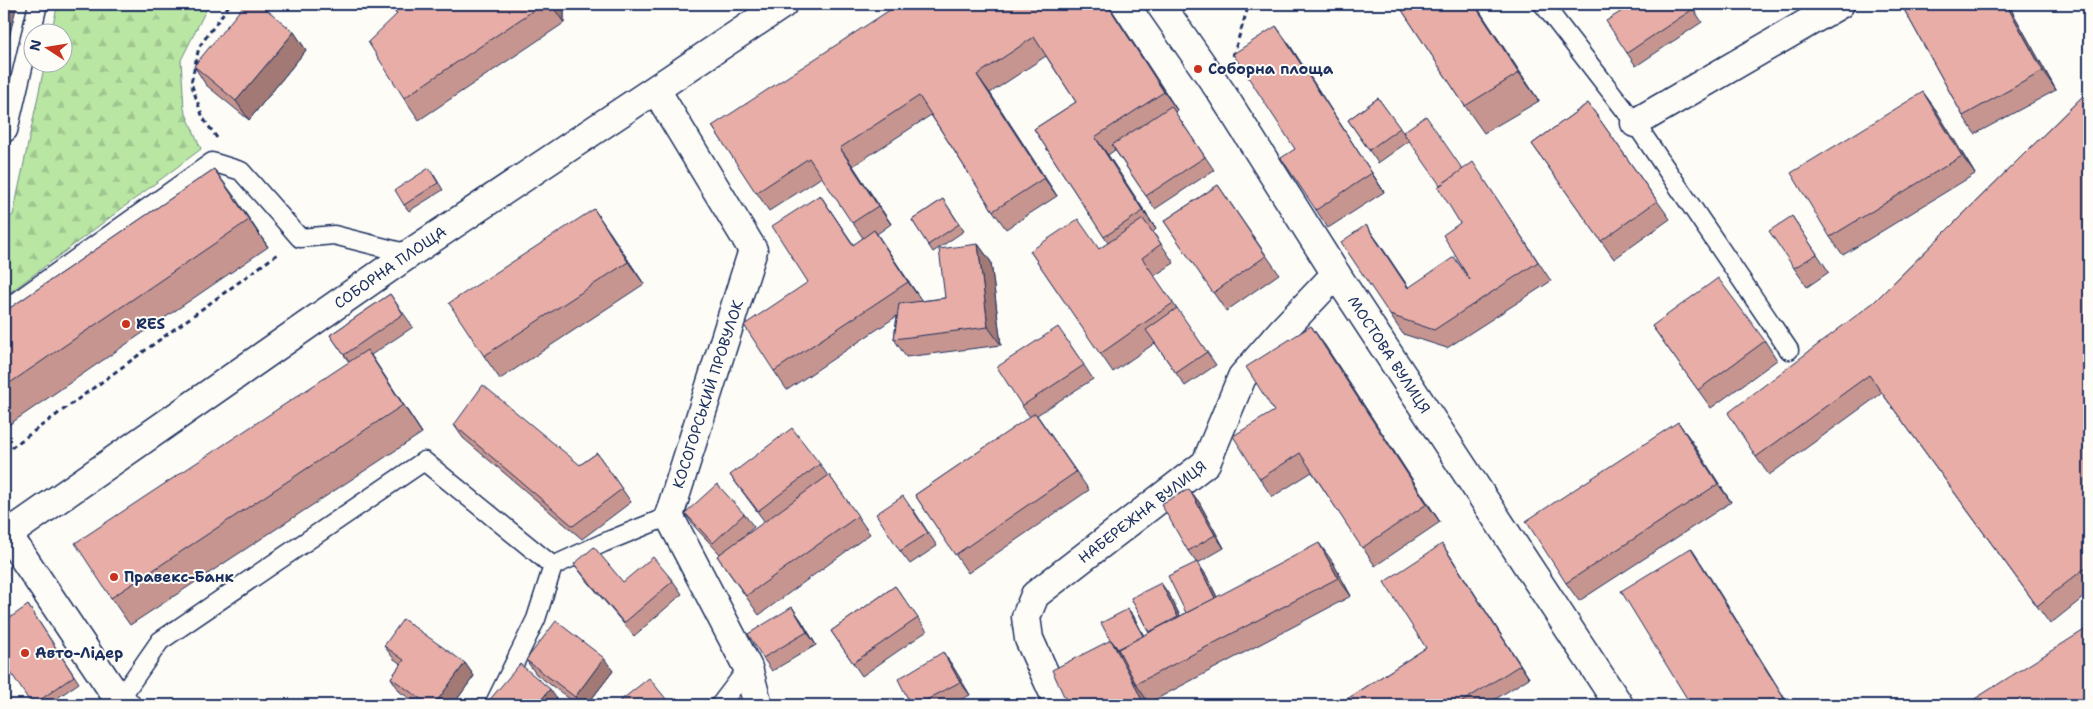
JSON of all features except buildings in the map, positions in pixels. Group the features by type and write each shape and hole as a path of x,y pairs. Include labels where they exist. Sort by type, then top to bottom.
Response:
{"street":[{"name":"МОСТОВА ВУЛИЦЯ","path":"1160,4 1222,92 1336,274 1619,705"},
{"path":"1635,123 1835,5"},
{"name":"СОБОРНА ПЛОЩА","path":"5,533 409,254 656,90 764,8"},
{"name":"КОСОГОРСЬКИЙ ПРОВУЛОК","path":"656,90 753,250 669,516"},
{"name":"НАБЕРЕЖНА ВУЛИЦЯ","path":"1059,705 1029,639 1026,617 1034,595 1206,463 1242,377 1281,332 1336,274"},
{"path":"669,516 748,668 758,705"},
{"path":"5,533 122,704"}],"lane":[{"path":"4,134 8,131 38,4"},
{"path":"1544,4 1635,123 1789,350"},
{"path":"4,310 212,162 241,170 300,238 334,234 409,254"},
{"path":"122,704 160,641 424,461 554,566"},
{"path":"494,705 536,619 554,566 603,543 669,516"},
{"path":"720,705 748,668"}],"path":[{"path":"230,4 199,47 191,83 203,118 241,170"},
{"path":"1222,92 1249,4"},
{"path":"4,453 300,238"}],"green space":[{"path":"58,4 209,4 181,60 184,109 201,149 4,297 4,222 13,215 43,72 72,72 72,22 54,22"}],"place":[{"name":"Соборна площа","path":"1198,69"},
{"name":"RES","path":"126,324"},
{"name":"Правекс-Банк","path":"114,577"},
{"name":"Авто-Лідер","path":"25,653"}]}
